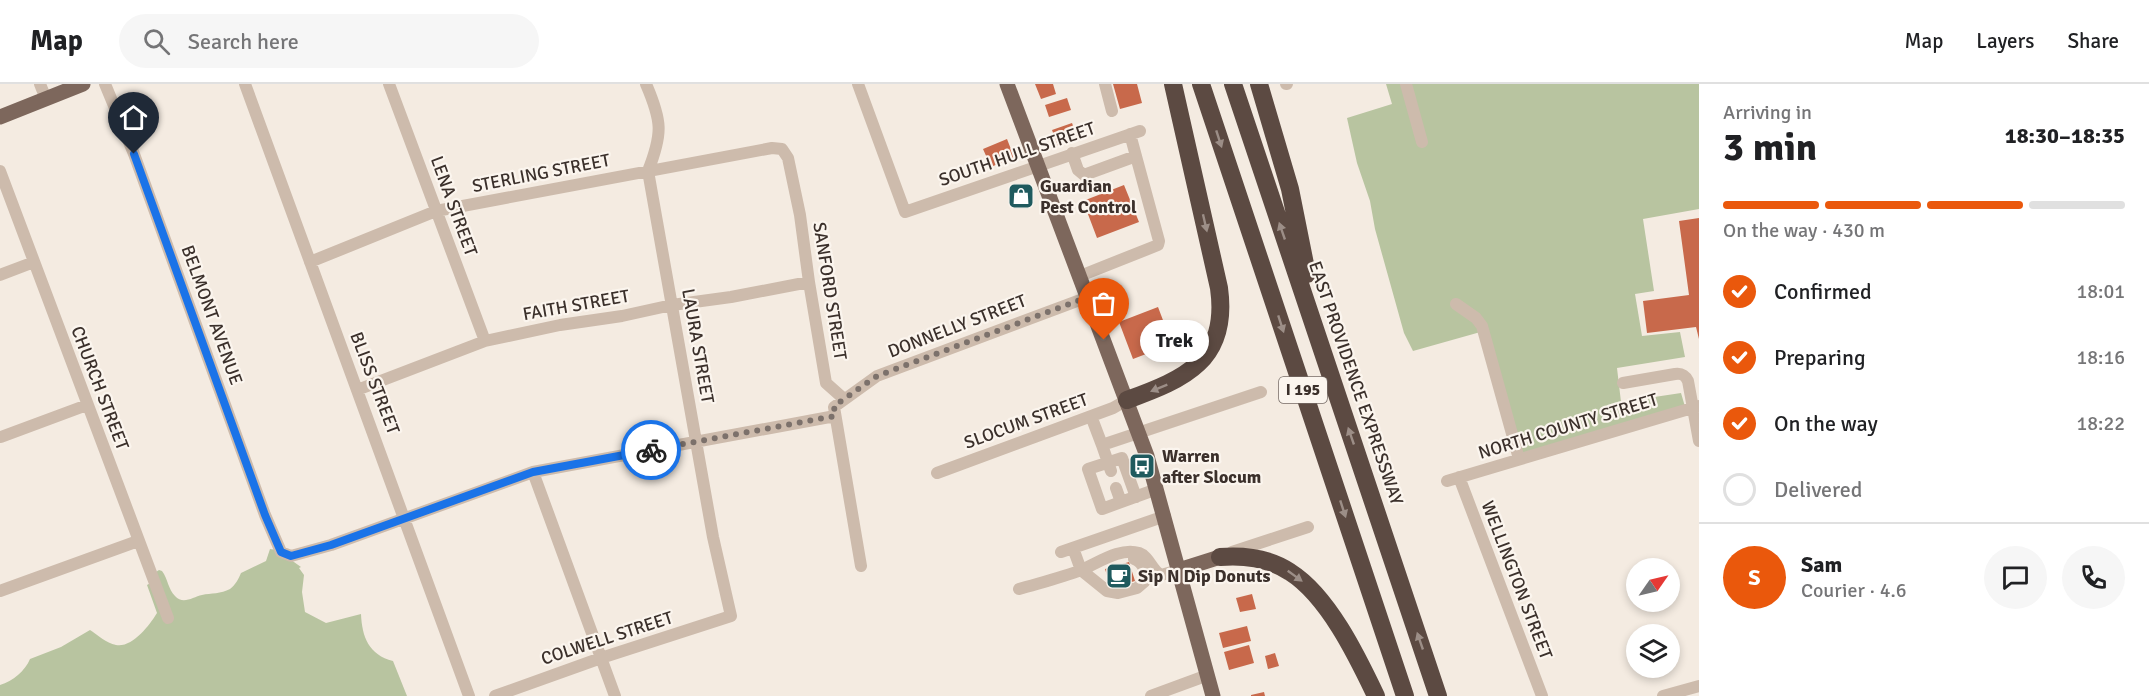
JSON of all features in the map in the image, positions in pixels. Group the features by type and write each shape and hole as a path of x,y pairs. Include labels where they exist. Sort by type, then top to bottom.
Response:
{"highway":[{"path":"1127,400 1167,385 1193,369 1207,353 1220,323 1219,288 1173,84"},
{"name":"I 195","path":"1201,84 1405,696"},
{"name":"EAST PROVIDENCE EXPRESSWAY","path":"1233,84 1438,696"},
{"path":"1259,84 1290,189 1321,346"},
{"path":"1220,556 1268,561 1289,571 1306,584 1343,635 1376,696"}],"main road":[{"path":"0,117 84,84"},
{"path":"1007,84 1138,432 1165,516 1214,696"},
{"path":"1179,570 1220,556"}],"street":[{"path":"40,84 46,99"},
{"name":"BELMONT AVENUE","path":"105,84 134,154 265,515 281,552 291,556 331,545 405,517"},
{"name":"BLISS STREET","path":"245,84 469,696"},
{"name":"LENA STREET","path":"389,84 485,341"},
{"name":"LAURA STREET","path":"646,84 658,112 660,136 648,171 713,537 731,616"},
{"name":"SOUTH HULL STREET","path":"858,84 905,212 1135,133 1136,156"},
{"path":"1105,84 1112,111"},
{"path":"1406,84 1422,142"},
{"name":"STERLING STREET","path":"310,261 436,211 772,147 785,152"},
{"name":"SANFORD STREET","path":"785,152 800,215 826,383 844,399"},
{"path":"1072,153 1078,170 1084,175 1136,156 1159,241 1158,245 1080,276"},
{"name":"CHURCH STREET","path":"0,171 168,618"},
{"path":"0,275 34,262"},
{"name":"FAITH STREET","path":"357,390 485,341 560,325 809,282"},
{"name":"DONNELLY STREET","path":"844,399 877,376 1088,297"},
{"path":"1456,304 1476,318 1482,326 1519,459"},
{"path":"1623,383 1681,374 1688,381 1696,407 1699,441"},
{"path":"1102,445 1261,392"},
{"path":"844,399 834,406 835,416 861,566"},
{"name":"SLOCUM STREET","path":"938,473 1091,416 1127,400"},
{"path":"1,437 87,405"},
{"name":"NORTH COUNTY STREET","path":"1453,479 1696,407"},
{"path":"405,517 533,472 835,416"},
{"path":"1091,416 1109,467"},
{"path":"1136,497 1122,458 1109,467 1088,469 1102,509 1136,497 1157,489"},
{"path":"533,472 615,696"},
{"name":"WELLINGTON STREET","path":"1453,479 1542,696"},
{"path":"1116,488 1121,502"},
{"path":"1061,552 1165,516"},
{"path":"1220,556 1308,527"},
{"path":"0,591 138,541"},
{"path":"1073,548 1085,568"},
{"path":"1019,589 1126,552 1141,554 1161,576 1179,570"},
{"name":"COLWELL STREET","path":"495,696 601,658 731,616"},
{"path":"1151,696 1208,675"},
{"path":"1663,696 1699,686"}],"green space":[{"path":"1386,84 1699,84 1699,209 1643,219 1654,291 1635,294 1642,336 1680,332 1685,357 1617,368 1621,402 1681,393 1686,410 1518,460 1484,331 1413,351 1404,333 1375,229 1370,201 1357,163 1347,118 1392,104"},
{"path":"270,549 277,550 301,567 299,568 304,575 302,592 305,612 326,623 361,614 368,644 378,654 393,661 407,696 0,696 0,685 18,675 30,659 61,647 90,630 105,641 116,645 134,640 145,630 157,613 147,585 154,581 153,574 159,570 164,574 175,596 181,600 188,600 230,589 237,582 241,573 266,561"}],"building":[{"path":"1035,84 1053,84 1056,94 1041,99"},
{"path":"1113,84 1137,84 1142,103 1120,109"},
{"path":"1067,98 1071,110 1049,117 1045,105"},
{"path":"1072,123 1078,139 1058,146 1052,130"},
{"path":"1007,139 1014,157 991,167 983,149"},
{"path":"1124,185 1139,222 1097,238 1083,201"},
{"path":"1699,218 1699,339 1696,327 1647,333 1643,301 1689,295 1679,221"},
{"path":"1158,307 1172,344 1133,359 1119,322"},
{"path":"1129,562 1135,581 1111,588 1105,569"},
{"path":"1252,594 1256,609 1240,612 1236,598"},
{"path":"1247,626 1251,641 1223,648 1219,633"},
{"path":"1249,645 1254,663 1229,670 1224,652"},
{"path":"1275,653 1279,666 1268,669 1265,656"},
{"path":"1264,692 1265,696 1251,696 1251,695"}],"way so far":[{"path":"651,450 835,416 834,406 877,376 1088,297 1104,340"}],"place":[{"name":"Guardian Pest Control","path":"1021,196"},
{"name":"Trek","path":"1104,340"},
{"name":"Warren after Slocum","path":"1142,466"},
{"name":"Sip N Dip Donuts","path":"1119,576"}],"route":[{"path":"134,154 265,515 281,552 291,556 331,545 533,472 651,450"}]}
